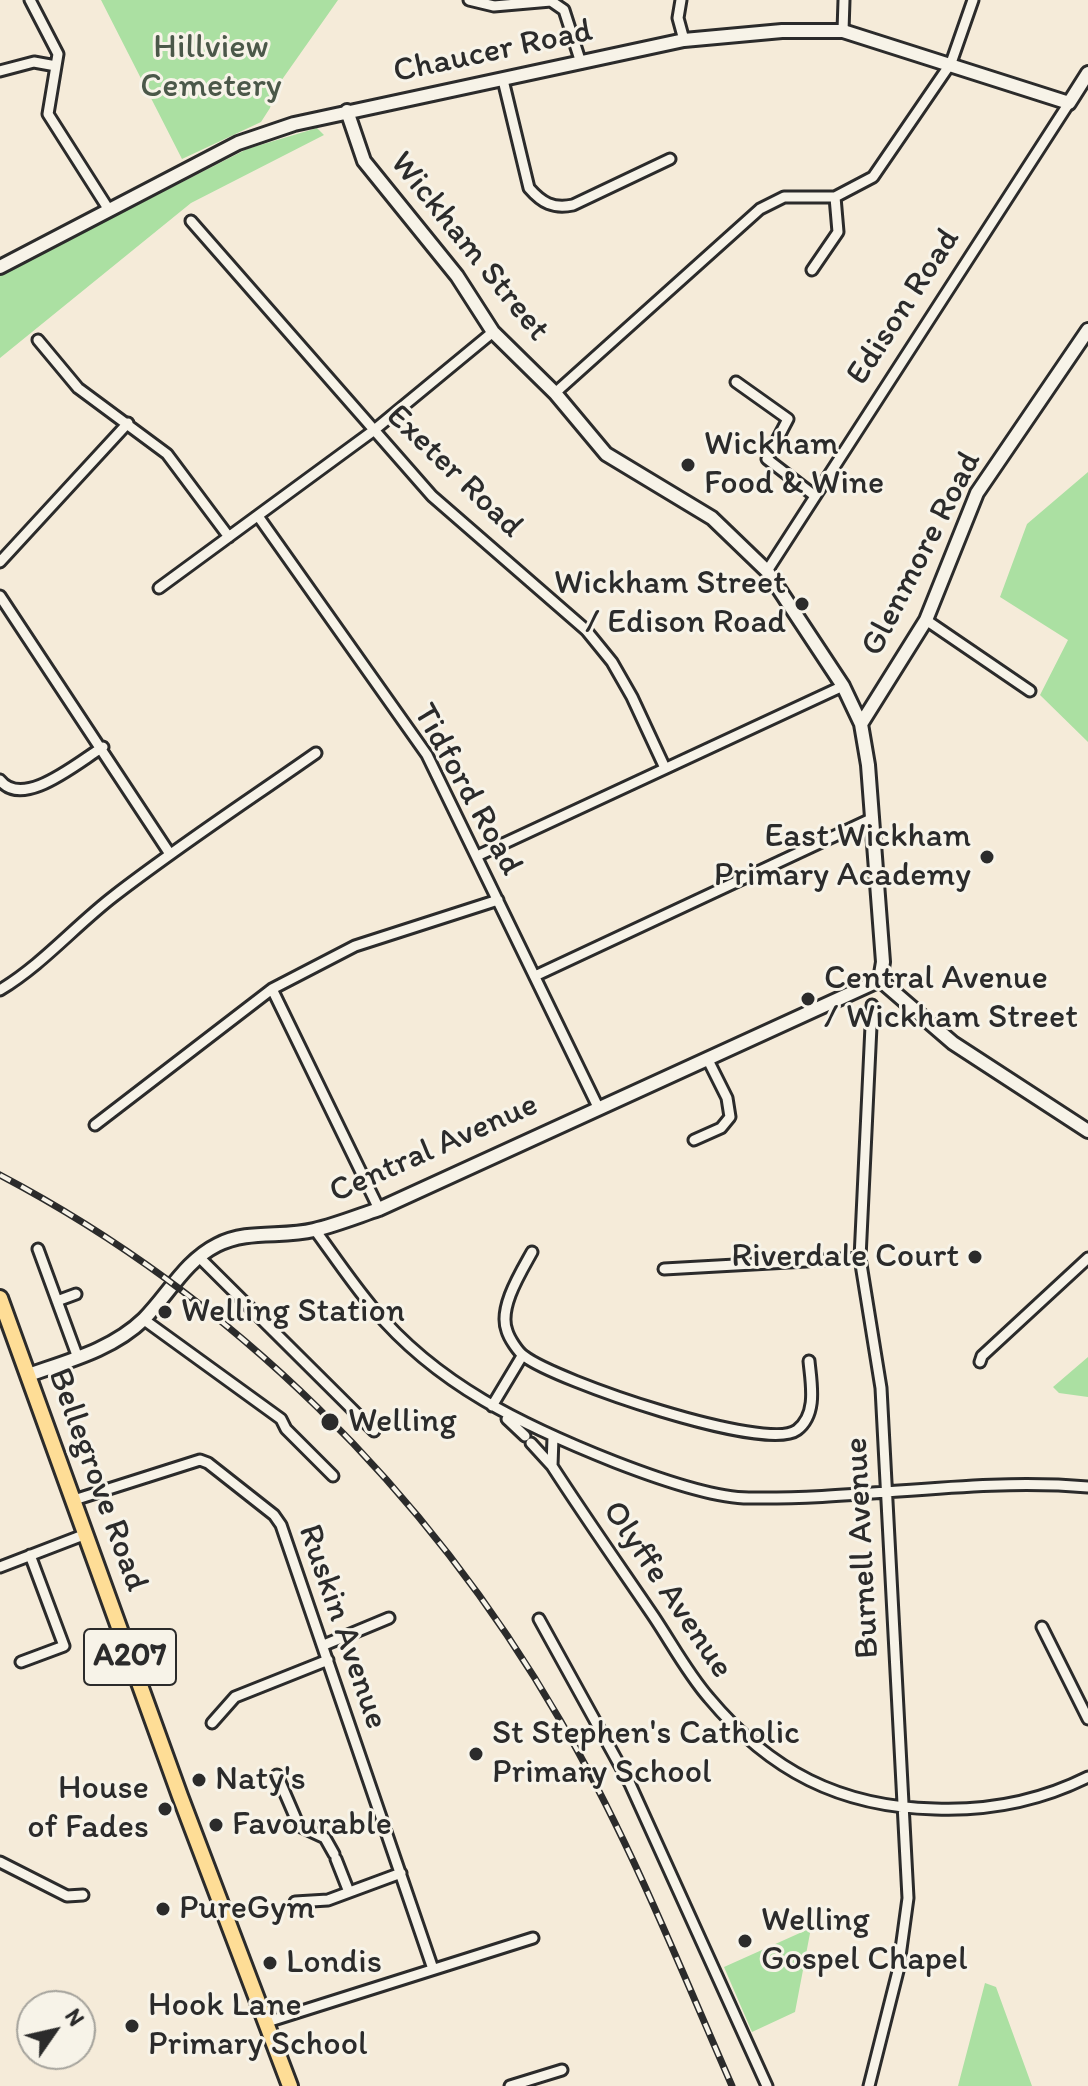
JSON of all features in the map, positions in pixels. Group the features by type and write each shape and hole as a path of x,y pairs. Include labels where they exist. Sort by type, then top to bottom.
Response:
{"main road":[{"name":"Bellegrove Road","path":"0,1298 180,1796 290,2086"}],"street":[{"path":"30,0 55,43 58,54 48,114 109,210"},
{"path":"469,0 494,6 551,1 564,10 581,63"},
{"path":"681,0 678,18 684,40"},
{"path":"843,31 844,0"},
{"path":"555,393 760,209 784,197 835,197 873,177 951,63 973,0"},
{"name":"Chaucer Road","path":"347,111 684,40 761,32 843,31 1069,103"},
{"path":"0,71 10,71 34,62 56,66"},
{"name":"Edison Road","path":"767,571 1088,73"},
{"path":"503,80 529,188 540,201 558,208 573,205 670,159"},
{"path":"0,267 238,143 347,111"},
{"name":"Wickham Street","path":"347,111 364,161 457,276 493,332 555,393 606,454 712,518 767,571 843,686 861,724 873,818 883,962 880,980"},
{"path":"812,270 838,232 835,197"},
{"name":"Exeter Road","path":"191,221 432,496 586,630 612,662 665,768"},
{"name":"Glenmore Road","path":"861,724 926,620 977,493 1088,330"},
{"path":"159,588 373,431 493,332"},
{"path":"38,340 78,388 167,454 229,537"},
{"path":"736,382 788,419 767,459 815,496"},
{"path":"0,562 128,423"},
{"name":"Tidford Road","path":"258,516 427,755 598,1107"},
{"path":"0,596 103,747 170,854"},
{"path":"926,620 1030,691"},
{"path":"477,856 843,686"},
{"path":"0,780 15,792 30,792 103,747"},
{"path":"0,990 23,975 111,898 316,753"},
{"path":"535,976 873,818"},
{"path":"95,1125 272,989 355,946 498,900"},
{"path":"880,980 953,1043 1088,1131"},
{"name":"Central Avenue","path":"28,1375 110,1343 143,1319 199,1257 216,1245 240,1236 315,1230 379,1209 880,980"},
{"path":"272,989 379,1209"},
{"name":"Burnell Avenue","path":"869,2086 898,1971 908,1898 881,1388 860,1258 872,1005"},
{"path":"694,1140 721,1128 730,1117 727,1098 707,1058"},
{"path":"315,1230 373,1309 465,1390 495,1409 553,1437 655,1478 746,1499 1031,1484 1088,1487"},
{"path":"38,1249 78,1358"},
{"path":"532,1252 510,1291 505,1330 522,1356 585,1386 719,1427 764,1436 790,1434 807,1418 812,1393 809,1361"},
{"path":"199,1257 374,1431"},
{"path":"664,1269 860,1258"},
{"path":"980,1362 982,1356 1088,1258"},
{"path":"57,1301 76,1294"},
{"path":"143,1319 281,1419 286,1429 333,1476"},
{"path":"495,1409 522,1356"},
{"name":"Olyffe Avenue","path":"495,1409 552,1466 708,1697 745,1737 784,1768 852,1800 905,1809 994,1807 1027,1801 1088,1777"},
{"path":"552,1466 553,1437"},
{"name":"Ruskin Avenue","path":"74,1500 194,1460 208,1463 274,1515 281,1525 324,1645 336,1693 433,1969"},
{"path":"0,1567 86,1534"},
{"path":"21,1662 64,1646 30,1555"},
{"path":"324,1645 389,1618"},
{"path":"539,1619 630,1784 767,2086"},
{"path":"1042,1627 1088,1719"},
{"path":"212,1723 235,1697 328,1660"},
{"path":"277,1775 299,1826 325,1838 349,1892"},
{"path":"0,1862 67,1896 83,1895"},
{"path":"295,1902 313,1902 401,1873"},
{"path":"267,2022 533,1938"},
{"path":"510,2086 562,2070"}],"green space":[{"name":"Hillview Cemetery","path":"101,0 338,0 274,91 270,108 261,122 182,159"},
{"path":"317,128 324,135 191,203 0,358 0,275 247,149"},
{"path":"1088,472 1088,742 1040,695 1068,640 1000,597 1027,524"},
{"path":"1088,1357 1088,1397 1059,1393 1053,1387"},
{"path":"811,1928 795,2012 752,2032 724,1967"},
{"path":"985,1983 996,1987 1032,2086 958,2086"}],"railway":[{"path":"0,1175 86,1224 168,1280 245,1341 318,1408 387,1480 450,1556 508,1636 585,1764 651,1900 732,2086"}],"place":[{"name":"Wickham Food & Wine","path":"688,465"},
{"name":"Wickham Street / Edison Road","path":"802,604"},
{"name":"East Wickham Primary Academy","path":"987,857"},
{"name":"Central Avenue / Wickham Street","path":"808,999"},
{"name":"Riverdale Court","path":"975,1257"},
{"name":"Welling Station","path":"165,1312"},
{"name":"Welling","path":"330,1422"},
{"name":"St Stephen's Catholic Primary School","path":"476,1754"},
{"name":"Naty's","path":"199,1780"},
{"name":"House of Fades","path":"165,1809"},
{"name":"Favourable","path":"216,1825"},
{"name":"PureGym","path":"163,1909"},
{"name":"Welling Gospel Chapel","path":"745,1941"},
{"name":"Londis","path":"270,1963"},
{"name":"Hook Lane Primary School","path":"132,2026"}]}
